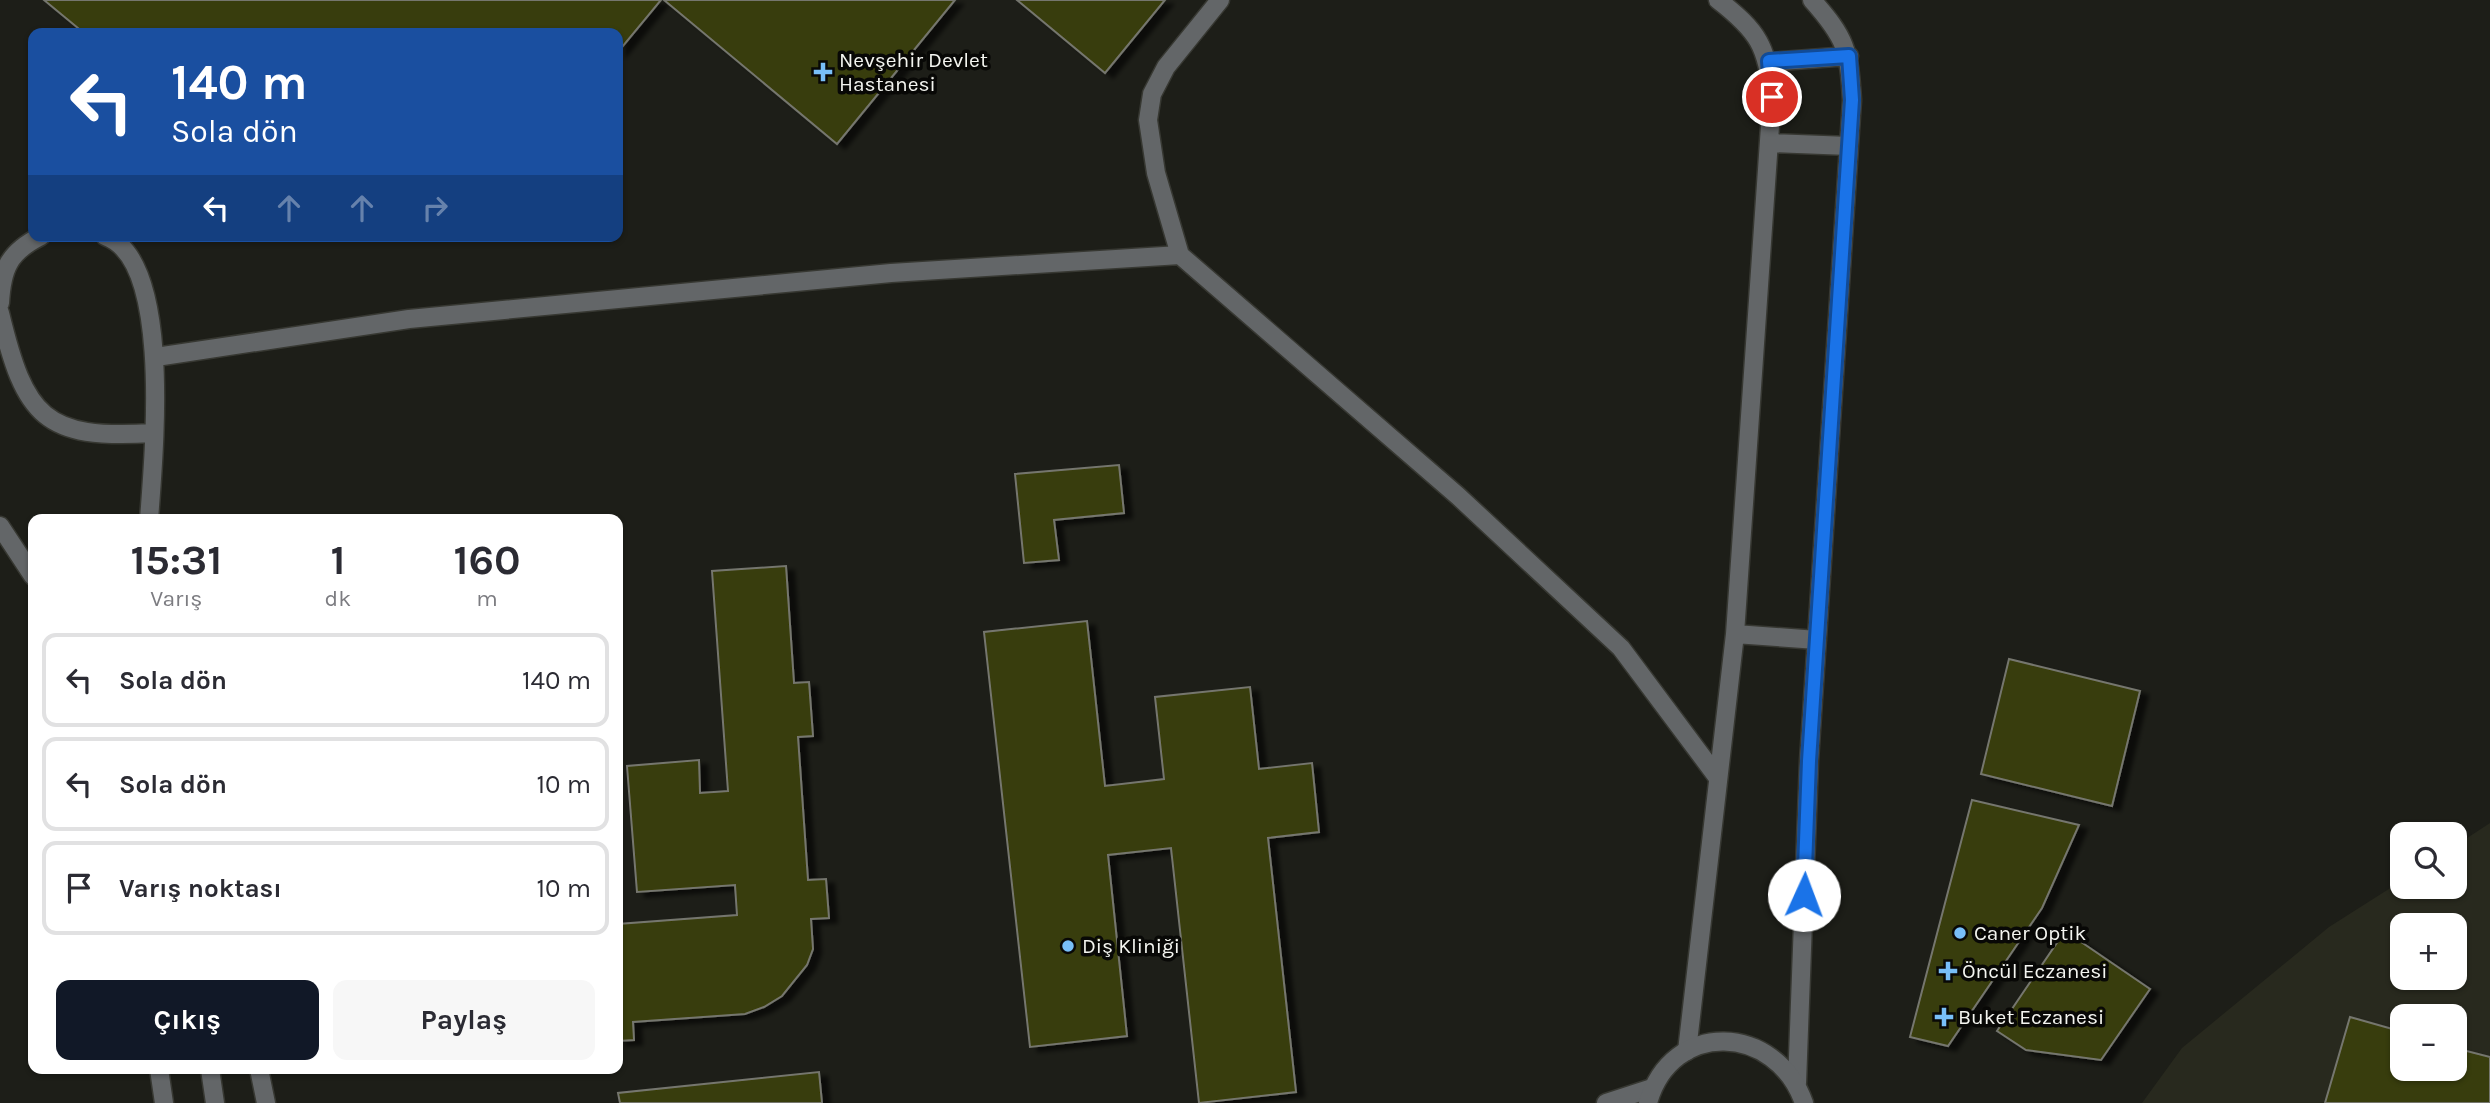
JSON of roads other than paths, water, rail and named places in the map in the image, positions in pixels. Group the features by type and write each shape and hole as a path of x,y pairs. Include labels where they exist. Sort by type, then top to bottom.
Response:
{"street":[{"path":"1220,0 1166,67 1152,94 1148,120 1156,173 1180,255 1458,496 1621,648 1718,778"},
{"path":"1687,1051 1735,634 1770,144 1769,61 1755,35 1718,0"},
{"path":"1797,1083 1809,761 1852,100 1849,56 1832,22 1812,0"},
{"path":"1769,61 1849,56"},
{"path":"1770,144 1849,146"},
{"path":"0,303 2,277 20,246 28,242"},
{"path":"117,242 136,267 156,357 153,514"},
{"path":"156,357 409,319 891,273 1180,255"},
{"path":"0,313 11,357 23,389 50,419 73,431 106,436 153,433"},
{"path":"0,526 28,568"},
{"path":"1735,634 1817,640"},
{"path":"1606,1103 1650,1096 1667,1067 1687,1051 1711,1042 1736,1041 1760,1049 1782,1063 1797,1083 1804,1103"},
{"path":"160,1074 164,1103"},
{"path":"211,1074 215,1103"},
{"path":"260,1074 266,1103"}],"place":[{"name":"Nevşehir Devlet Hastanesi","path":"823,72"},
{"name":"Caner Optik","path":"1960,933"},
{"name":"Diş Kliniği","path":"1068,946"},
{"name":"Öncül Eczanesi","path":"1948,971"},
{"name":"Buket Eczanesi","path":"1944,1017"}]}
